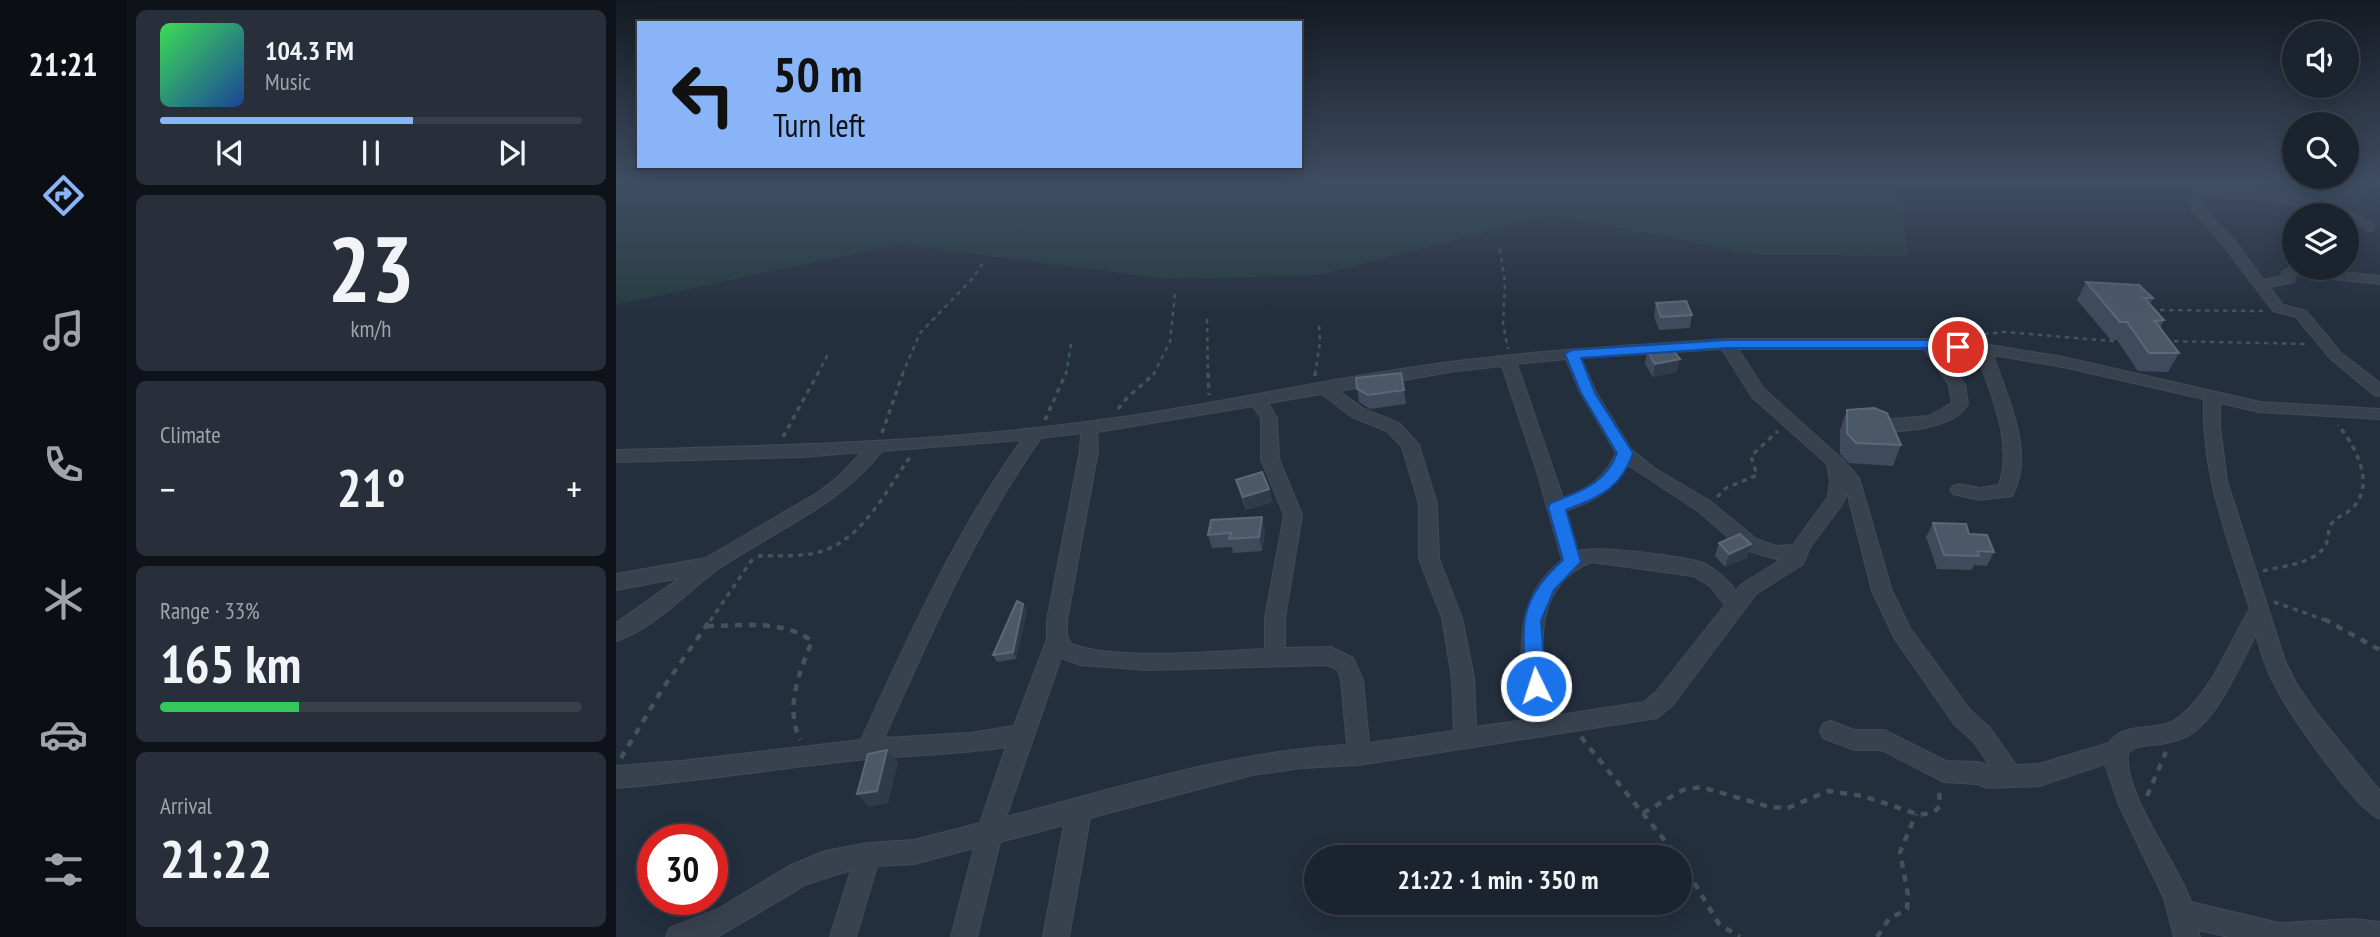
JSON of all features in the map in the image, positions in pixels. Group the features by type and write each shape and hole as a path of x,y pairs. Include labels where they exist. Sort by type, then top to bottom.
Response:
{"street":[{"path":"2213,227 2250,269 2278,308 2301,314 2324,344 2380,391"},
{"path":"2260,285 2285,282 2292,271 2380,280"},
{"path":"1727,344 1758,393 1791,421 1853,482 1882,591 1902,633 1962,717 1982,734 2010,776"},
{"path":"616,456 877,445 1089,428 1320,387 1511,360 1727,344 1928,344 1983,349 2063,362 2260,407 2323,413 2380,414"},
{"path":"1875,425 1921,422 1954,411 1960,404 1957,386 1928,344"},
{"path":"1959,490 1980,494 2006,491 2012,479 2012,453 2006,420 1983,349"},
{"path":"1572,354 1588,393 1625,453 1648,472 1704,506 1749,544 1776,553 1799,552"},
{"path":"1511,360 1572,562"},
{"path":"1320,387 1359,413 1393,427 1410,445 1428,504 1429,559 1452,618 1461,666 1465,738"},
{"path":"2212,398 2210,425 2214,468 2221,497 2258,603 2273,659 2287,688 2380,808"},
{"path":"1257,399 1269,418 1270,459 1293,515 1275,618 1275,657"},
{"path":"964,937 988,833 1057,640 1057,620 1089,451 1089,428"},
{"path":"868,749 955,563 987,502 1036,433"},
{"path":"616,633 659,608 711,565 818,501 866,462 877,445"},
{"path":"1557,507 1601,489 1619,470 1625,453"},
{"path":"679,937 743,912 786,882 820,865 868,855 914,852 1252,765 1325,756 1359,755 1536,726 1649,711 1664,699 1749,589 1795,560 1837,498 1838,467"},
{"path":"1536,726 1532,621 1546,586 1572,562 1588,555 1600,555 1697,569 1717,580 1736,605"},
{"path":"616,582 711,565"},
{"path":"1831,731 1854,740 1884,740 1953,774 2039,775 2062,770 2115,751 2122,742 2131,738 2173,733 2186,725 2203,706 2258,603"},
{"path":"1057,640 1068,653 1085,657 1151,660 1331,656 1346,664 1353,680 1359,755"},
{"path":"616,777 681,772 868,749 970,743 1021,735"},
{"path":"2115,751 2115,764 2137,820 2175,892 2185,925 2279,936 2354,932 2380,935"},
{"path":"1056,937 1079,810"},
{"path":"843,937 868,855"}],"path":[{"path":"1500,250 1505,286 1501,329 1511,360"},
{"path":"877,445 914,345 929,321 958,295 984,261"},
{"path":"1115,425 1115,415 1122,401 1153,376 1165,360 1173,333 1175,293"},
{"path":"2147,310 2270,311 2278,308"},
{"path":"1208,319 1209,408"},
{"path":"1319,324 1320,342 1315,376 1320,387"},
{"path":"1958,347 1968,339 1995,332 2131,342"},
{"path":"2154,341 2324,344"},
{"path":"1036,433 1063,380 1071,354 1071,344"},
{"path":"774,451 799,411 828,354"},
{"path":"2247,572 2272,570 2318,554 2328,543 2327,530 2330,523 2358,503 2361,475 2356,451 2341,428 2323,413"},
{"path":"1704,506 1726,488 1757,475 1751,462 1753,452 1791,421"},
{"path":"755,556 814,553 830,548 872,511 922,441"},
{"path":"616,766 663,688 755,556 782,522"},
{"path":"2258,603 2321,617 2348,629 2380,650"},
{"path":"707,626 781,626 805,634 812,641 796,691 794,713 794,731 807,755"},
{"path":"1569,722 1669,845"},
{"path":"2137,820 2173,733"},
{"path":"1643,813 1684,790 1702,787 1770,807 1788,808 1828,791 1863,796 1916,814 1934,812 1940,806 1939,768"},
{"path":"1877,937 1891,915 1907,909 1909,904 1903,884 1900,852 1901,844 1916,814"},
{"path":"1692,878 1720,924 1740,937"}],"green space":[{"path":"616,227 1506,227 1319,275 1165,279 899,244 616,305"},
{"path":"1612,227 1905,227 1908,256 1760,255"}],"building":[{"path":"2086,282 2139,285 2153,298 2144,298 2164,320 2155,321 2179,353 2149,353 2127,322 2120,322"},
{"path":"1686,301 1692,315 1661,317 1656,303"},
{"path":"1670,346 1680,359 1655,364 1647,350"},
{"path":"1401,373 1404,390 1368,395 1357,389 1356,378"},
{"path":"1874,408 1887,413 1901,445 1856,443 1847,433 1847,410"},
{"path":"1262,472 1269,489 1243,497 1236,480"},
{"path":"1262,517 1259,537 1229,539 1231,533 1208,535 1211,520"},
{"path":"1933,523 1966,524 1969,534 1987,535 1994,552 1977,551 1979,556 1944,555"},
{"path":"1740,534 1751,544 1729,554 1719,543"},
{"path":"1017,601 1023,604 1013,652 993,655"},
{"path":"887,750 877,791 857,794 868,754"}],"route":[{"path":"1536,686 1532,621 1537,603 1546,586 1572,562 1557,507 1601,489 1619,470 1625,453 1588,393 1572,354 1727,344 1928,344 1958,347"}]}
